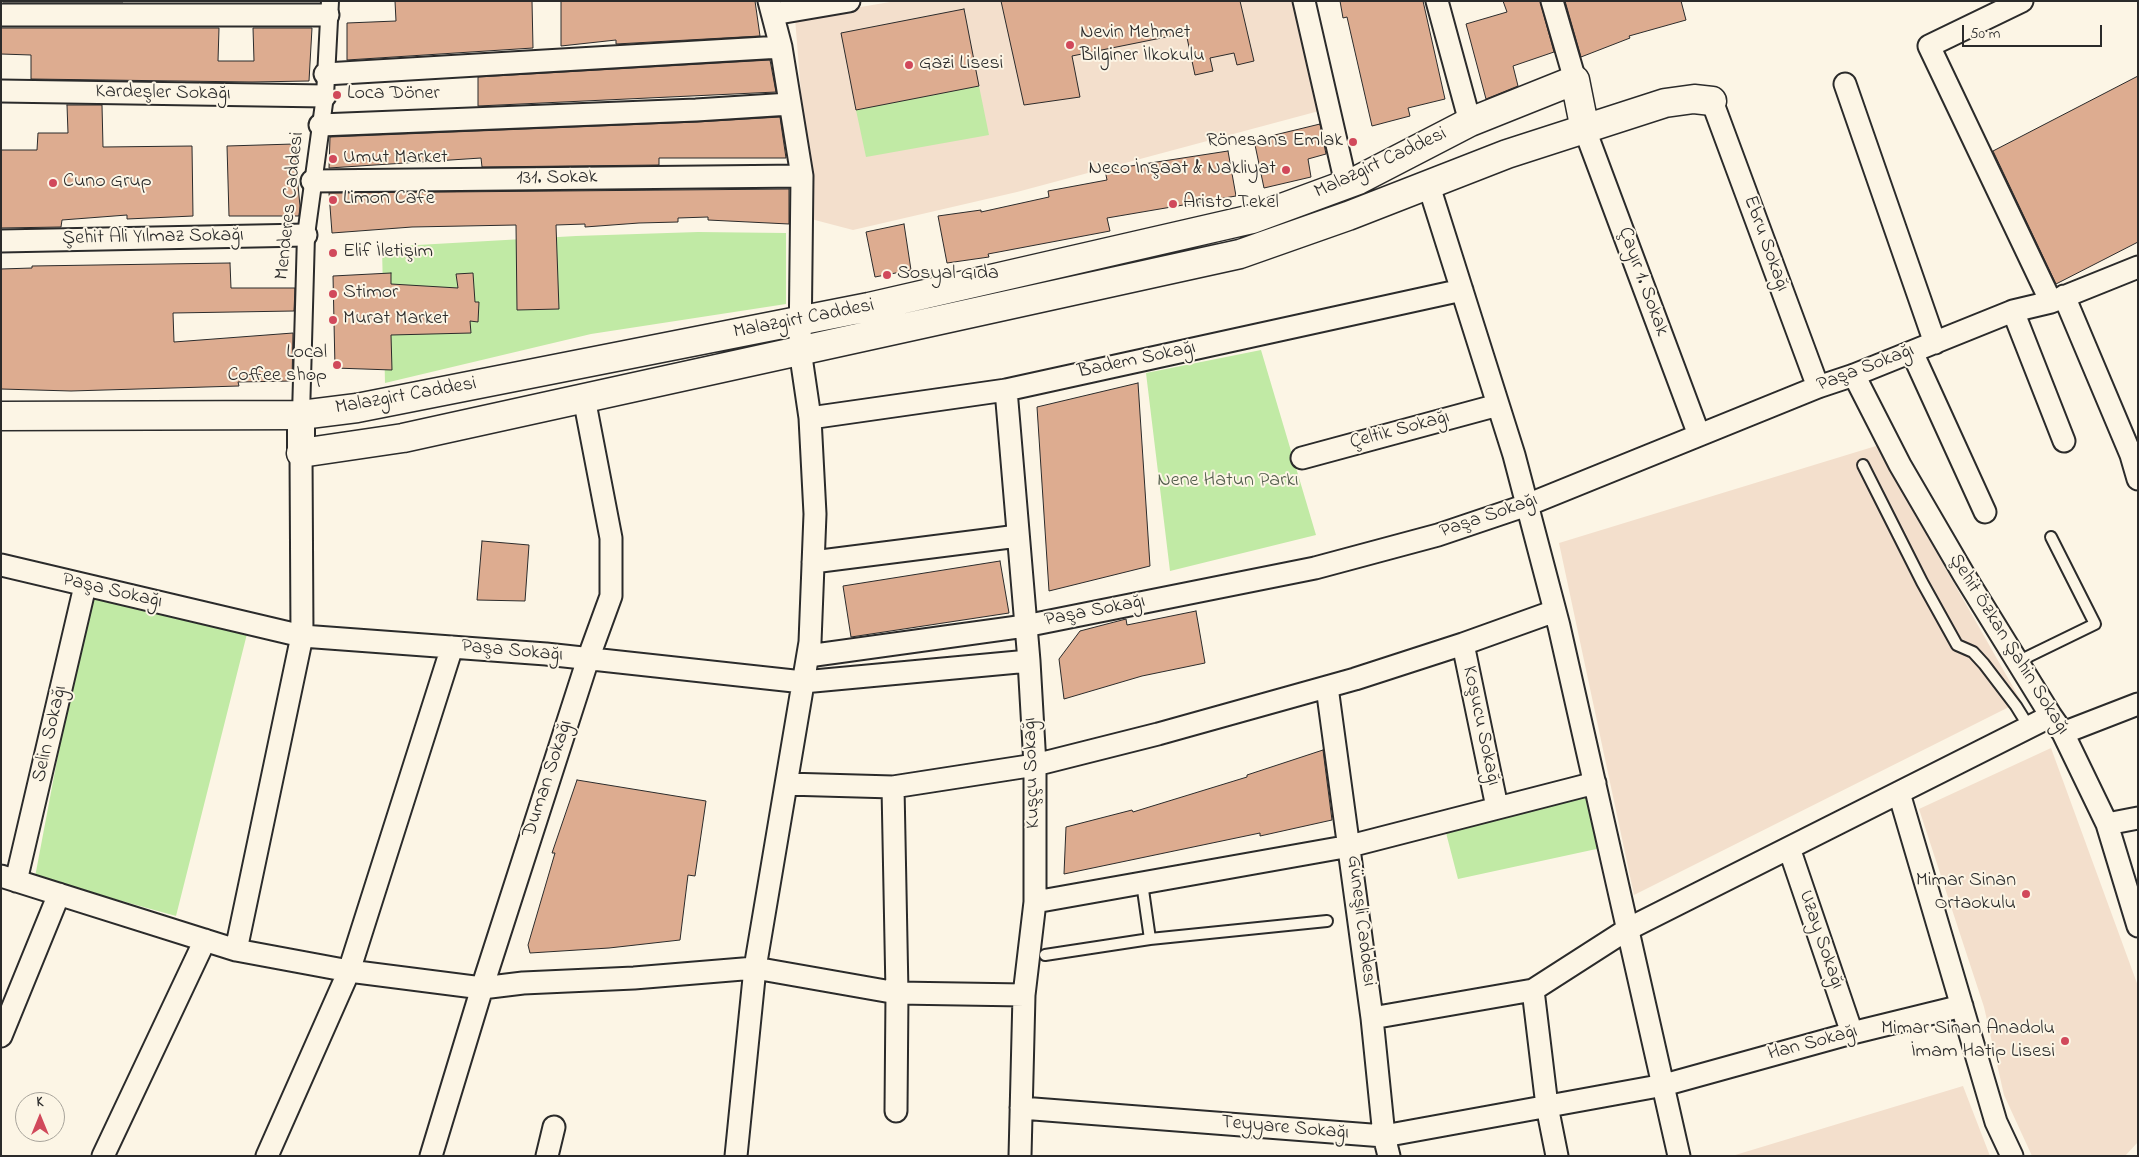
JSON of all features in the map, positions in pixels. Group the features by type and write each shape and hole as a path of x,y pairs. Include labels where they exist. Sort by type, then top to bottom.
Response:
{"main road":[{"name":"Malazgirt Caddesi","path":"1,416 301,415 357,408 799,321 1252,219 1358,180 1470,122 1575,80"},
{"path":"1575,80 1584,130"},
{"name":"Malazgirt Caddesi","path":"301,453 402,438 1240,254 1348,216 1428,183 1507,154 1665,103 1694,99 1712,101"}],"street":[{"path":"736,1156 755,968 810,642 815,514 810,418 800,350 802,176 781,47 771,8 848,1"},
{"path":"1304,1 1346,184"},
{"path":"1438,1 1470,122"},
{"path":"1552,1 1575,80"},
{"path":"2022,1 1929,46 2057,299 2131,455 2138,478"},
{"path":"1,15 329,8"},
{"name":"Menderes Caddesi","path":"301,415 306,235 324,96 329,8"},
{"path":"326,74 781,47"},
{"path":"1845,84 1935,343"},
{"name":"Kardeşler Sokağı","path":"1,91 324,96"},
{"name":"Ebru Sokağı","path":"1712,101 1818,387"},
{"path":"320,125 696,110 790,104"},
{"name":"Çayır 1. Sokak","path":"1584,130 1699,435"},
{"name":"131. Sokak","path":"312,182 802,176"},
{"path":"1428,183 1498,405 1555,611 1679,1156"},
{"name":"Şehit Ali Yılmaz Sokağı","path":"1,241 306,235"},
{"name":"Paşa Sokağı","path":"808,656 1025,626 1314,568 1438,536 1527,505 1818,387 1854,375 2013,312 2057,299 2138,267"},
{"name":"Badem Sokağı","path":"810,418 1006,390 1462,290"},
{"path":"2013,312 2064,440"},
{"path":"1912,352 1986,512"},
{"name":"Şehit Özkan Şahin Sokağı","path":"1854,375 1900,465 2017,662 2057,725 2107,824 2138,926"},
{"name":"Kuşçu Sokağı","path":"1006,390 1035,765 1035,902 1024,995 1020,1156"},
{"name":"Duman Sokağı","path":"431,1156 482,988 588,659 611,596 611,538 584,398"},
{"name":"Çeltik Sokağı","path":"1302,458 1498,405"},
{"path":"236,950 302,636 301,415"},
{"path":"813,562 1018,536"},
{"name":"Paşa Sokağı","path":"1,565 302,636 546,654 803,682 1028,662"},
{"name":"Selin Sokağı","path":"9,879 85,586"},
{"path":"786,784 894,787 1035,765 1158,734 1327,687 1463,644 1555,611"},
{"name":"Koşucu Sokağı","path":"1463,644 1497,807"},
{"path":"266,1156 349,971 452,647"},
{"name":"Güneşli Caddesi","path":"1327,687 1350,846 1387,1146"},
{"path":"1372,1018 1533,990 1628,929 2029,727 2057,725 2138,704"},
{"path":"1035,902 1350,846 1595,783"},
{"path":"894,787 897,993 896,1111"},
{"path":"1899,793 1996,1122 2012,1156"},
{"path":"2107,824 2138,818"},
{"name":"Uzay Sokağı","path":"1789,848 1852,1033"},
{"path":"9,879 236,950 349,971 482,988 523,983 634,978 755,968 897,993 1024,995"},
{"path":"1,1036 59,894"},
{"path":"104,1156 205,940"},
{"path":"1533,990 1547,1106 1557,1156"},
{"name":"Han Sokağı","path":"1547,1106 1664,1085 1852,1033 1962,1006"},
{"name":"Teyyare Sokağı","path":"1021,1108 1387,1146 1547,1106"},
{"path":"547,1156 554,1127"}],"lane":[{"path":"1863,465 1922,582 1957,645 1973,652 1984,664 2016,706 2029,727"},
{"path":"2017,662 2095,624 2051,537"},
{"path":"1142,883 1150,939"},
{"path":"1044,955 1150,939 1327,921"}],"shaded area":[{"path":"896,1 1293,1 1319,111 1017,192 853,230 811,219 795,18"},
{"path":"1876,446 2021,701 1634,895 1559,543"},
{"path":"2051,748 2138,986 2138,1142 2125,1156 2032,1156 2004,1095 1984,1007 1919,809"},
{"path":"1963,1086 1990,1156 1732,1156"}],"green space":[{"path":"979,86 989,135 866,157 856,110"},
{"path":"698,232 786,233 786,304 591,334 385,383 382,247 576,236"},
{"name":"Nene Hatun Parkı","path":"1261,350 1316,535 1170,571 1146,373"},
{"path":"92,575 252,614 176,916 35,877"},
{"path":"1585,793 1591,799 1601,848 1458,879 1445,829"}],"building":[{"path":"123,1 123,2 3,2"},
{"path":"395,1 532,1 533,48 347,60 347,23 396,21"},
{"path":"561,1 755,1 760,36 616,44 616,40 561,46"},
{"name":"Nevin Mehmet Bilginer İlkokulu","path":"1001,1 1240,1 1254,61 1237,65 1234,53 1210,58 1213,71 1195,75 1186,33 1072,56 1080,97 1024,105"},
{"path":"1340,1 1423,1 1445,99 1408,108 1410,116 1372,126 1347,17 1343,18"},
{"path":"1503,1 1540,1 1554,52 1513,66 1518,86 1486,99 1466,24 1507,12"},
{"path":"1565,1 1681,1 1686,20 1629,36 1630,38 1581,57"},
{"path":"964,9 979,86 856,110 841,33"},
{"path":"1,28 219,28 218,61 254,61 253,28 312,28 309,81 31,79 31,55 1,54"},
{"path":"770,60 776,92 478,106 478,77"},
{"path":"2138,76 2138,242 2056,284 1993,151"},
{"path":"67,105 102,105 103,147 192,146 193,216 127,219 127,215 62,220 61,227 1,228 1,150 37,150 38,133 68,133"},
{"path":"780,117 786,158 659,158 659,165 482,167 481,158 329,168 330,137"},
{"path":"1320,124 1326,154 1308,159 1311,177 1264,188 1254,140"},
{"path":"294,144 300,206 299,216 229,216 227,146"},
{"path":"1228,151 1236,196 1107,218 1110,231 988,254 989,257 947,263 938,216 981,210 981,212 1049,197 1048,191 1107,180 1105,170"},
{"path":"789,189 789,224 708,220 708,217 678,218 678,222 585,227 585,224 556,225 559,309 517,310 516,225 412,227 332,233 329,193"},
{"path":"904,224 911,270 875,277 866,232"},
{"path":"230,263 231,288 295,288 294,311 173,313 174,342 293,333 292,381 238,382 239,386 71,391 1,389 1,269 32,268 32,266"},
{"path":"391,273 391,284 458,288 456,274 473,273 475,302 479,302 478,322 470,321 471,333 391,335 392,370 335,368 333,276"},
{"path":"1138,383 1150,566 1049,591 1037,407"},
{"path":"482,541 529,545 525,601 477,600"},
{"path":"1000,561 1009,613 851,637 843,586"},
{"path":"1196,611 1205,663 1142,676 1064,699 1059,659 1080,631 1126,619 1127,625"},
{"path":"1323,750 1332,820 1064,874 1066,827 1132,810 1133,812 1247,777 1247,775"},
{"path":"577,780 706,801 695,876 688,875 680,940 609,948 530,953 528,945 555,853 552,853"}],"place":[{"name":"Nevin Mehmet Bilginer İlkokulu","path":"1070,45"},
{"name":"Gazi Lisesi","path":"909,65"},
{"name":"Loca Döner","path":"337,95"},
{"name":"Rönesans Emlak","path":"1353,142"},
{"name":"Umut Market","path":"333,159"},
{"name":"Neco İnşaat & Nakliyat","path":"1286,170"},
{"name":"Cuno Grup","path":"53,183"},
{"name":"Limon Cafe","path":"333,200"},
{"name":"Aristo Tekel","path":"1173,204"},
{"name":"Elif İletişim","path":"333,253"},
{"name":"Sosyal Gıda","path":"887,275"},
{"name":"Stimor","path":"333,294"},
{"name":"Murat Market","path":"333,320"},
{"name":"Local Coffee shop","path":"337,365"},
{"name":"Mimar Sinan Ortaokulu","path":"2026,894"},
{"name":"Mimar Sinan Anadolu İmam Hatip Lisesi","path":"2065,1041"}]}
